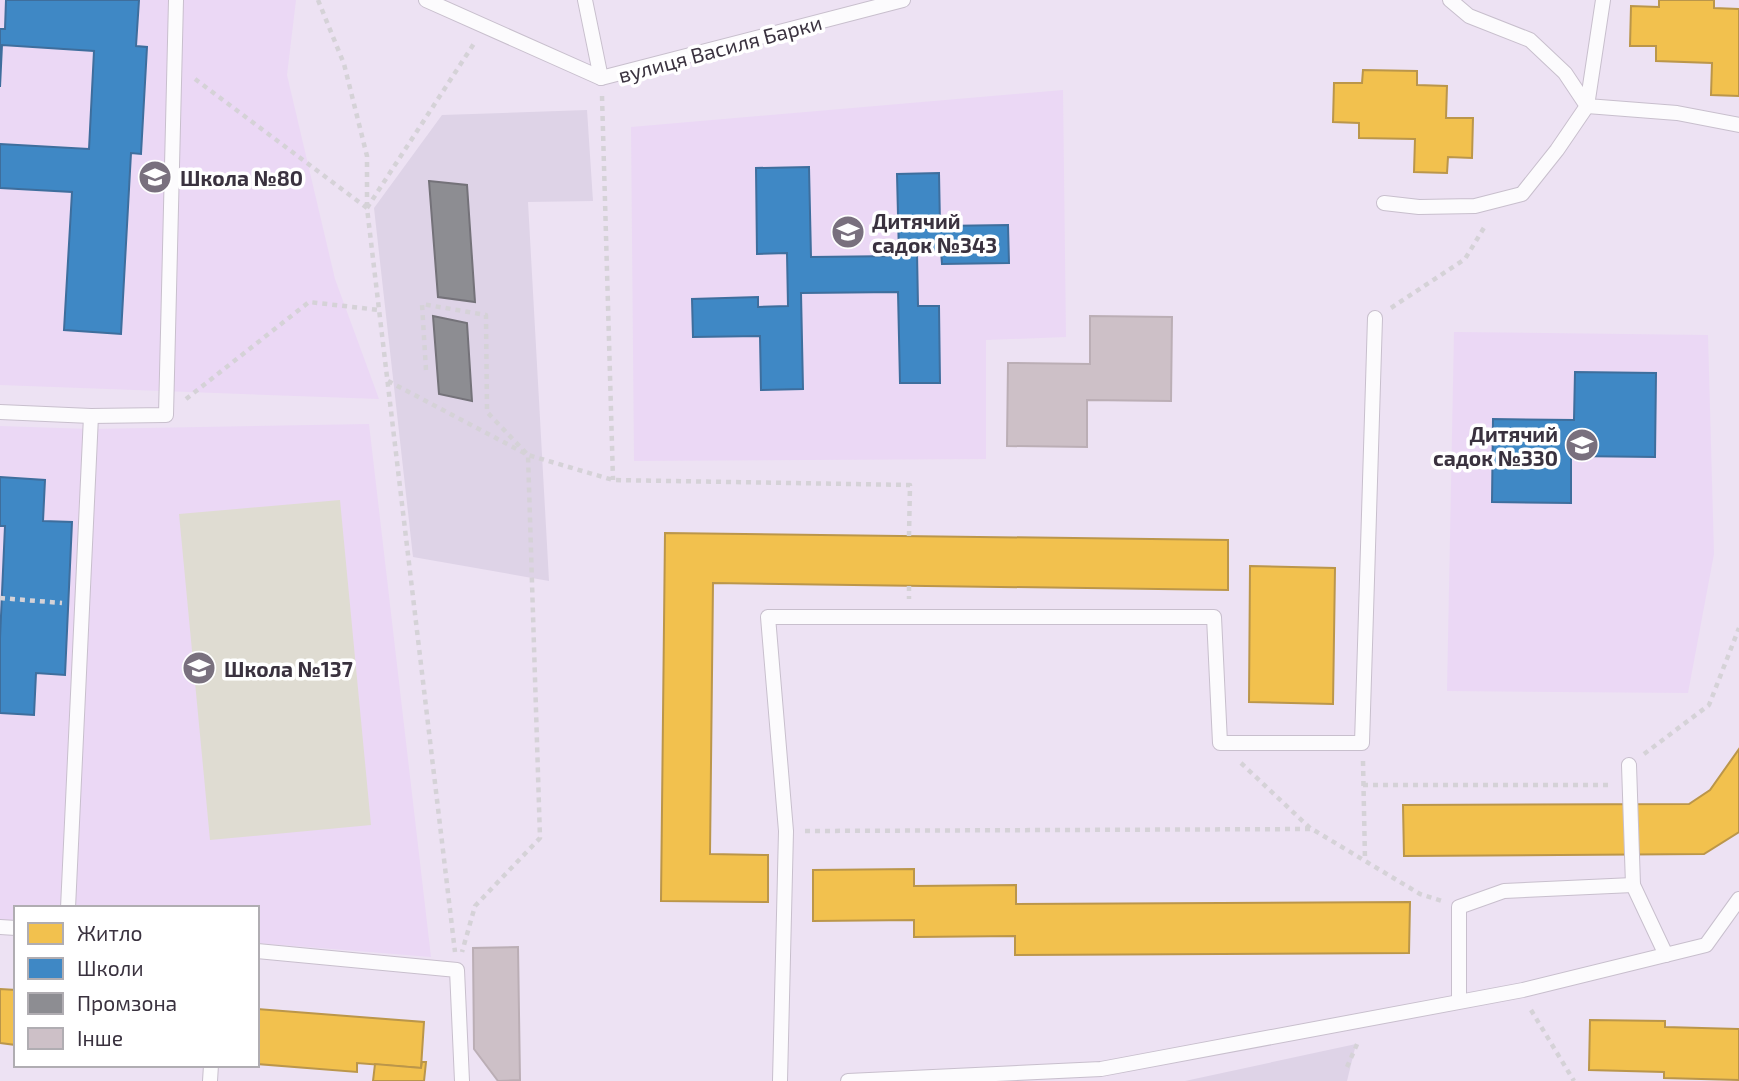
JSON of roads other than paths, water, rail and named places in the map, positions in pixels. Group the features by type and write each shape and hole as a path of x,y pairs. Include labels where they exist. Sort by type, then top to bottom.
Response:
{"lane":[{"path":"0,412 91,416 166,415 176,0"},
{"name":"вулиця Василя Барки","path":"426,0 601,78 903,0"},
{"path":"585,0 601,78"},
{"path":"1450,0 1469,16 1530,40 1565,73 1587,106"},
{"path":"1384,203 1419,207 1475,206 1522,194 1587,106 1602,0"},
{"path":"1587,106 1677,113 1739,125"},
{"path":"780,1081 786,831 768,617 1214,617 1220,743 1362,743 1375,318"},
{"path":"68,906 91,416"},
{"path":"1629,765 1633,885 1666,954"},
{"path":"1459,1001 1459,907 1504,891 1633,885"},
{"path":"848,1081 1101,1069 1523,990 1706,945 1739,899"},
{"path":"259,951 457,970 462,1081"}],"place":[{"name":"Школа №80","path":"155,177"},
{"name":"Дитячий садок №343","path":"848,232"},
{"name":"Дитячий садок №330","path":"1582,445"},
{"name":"Школа №137","path":"199,668"}]}
